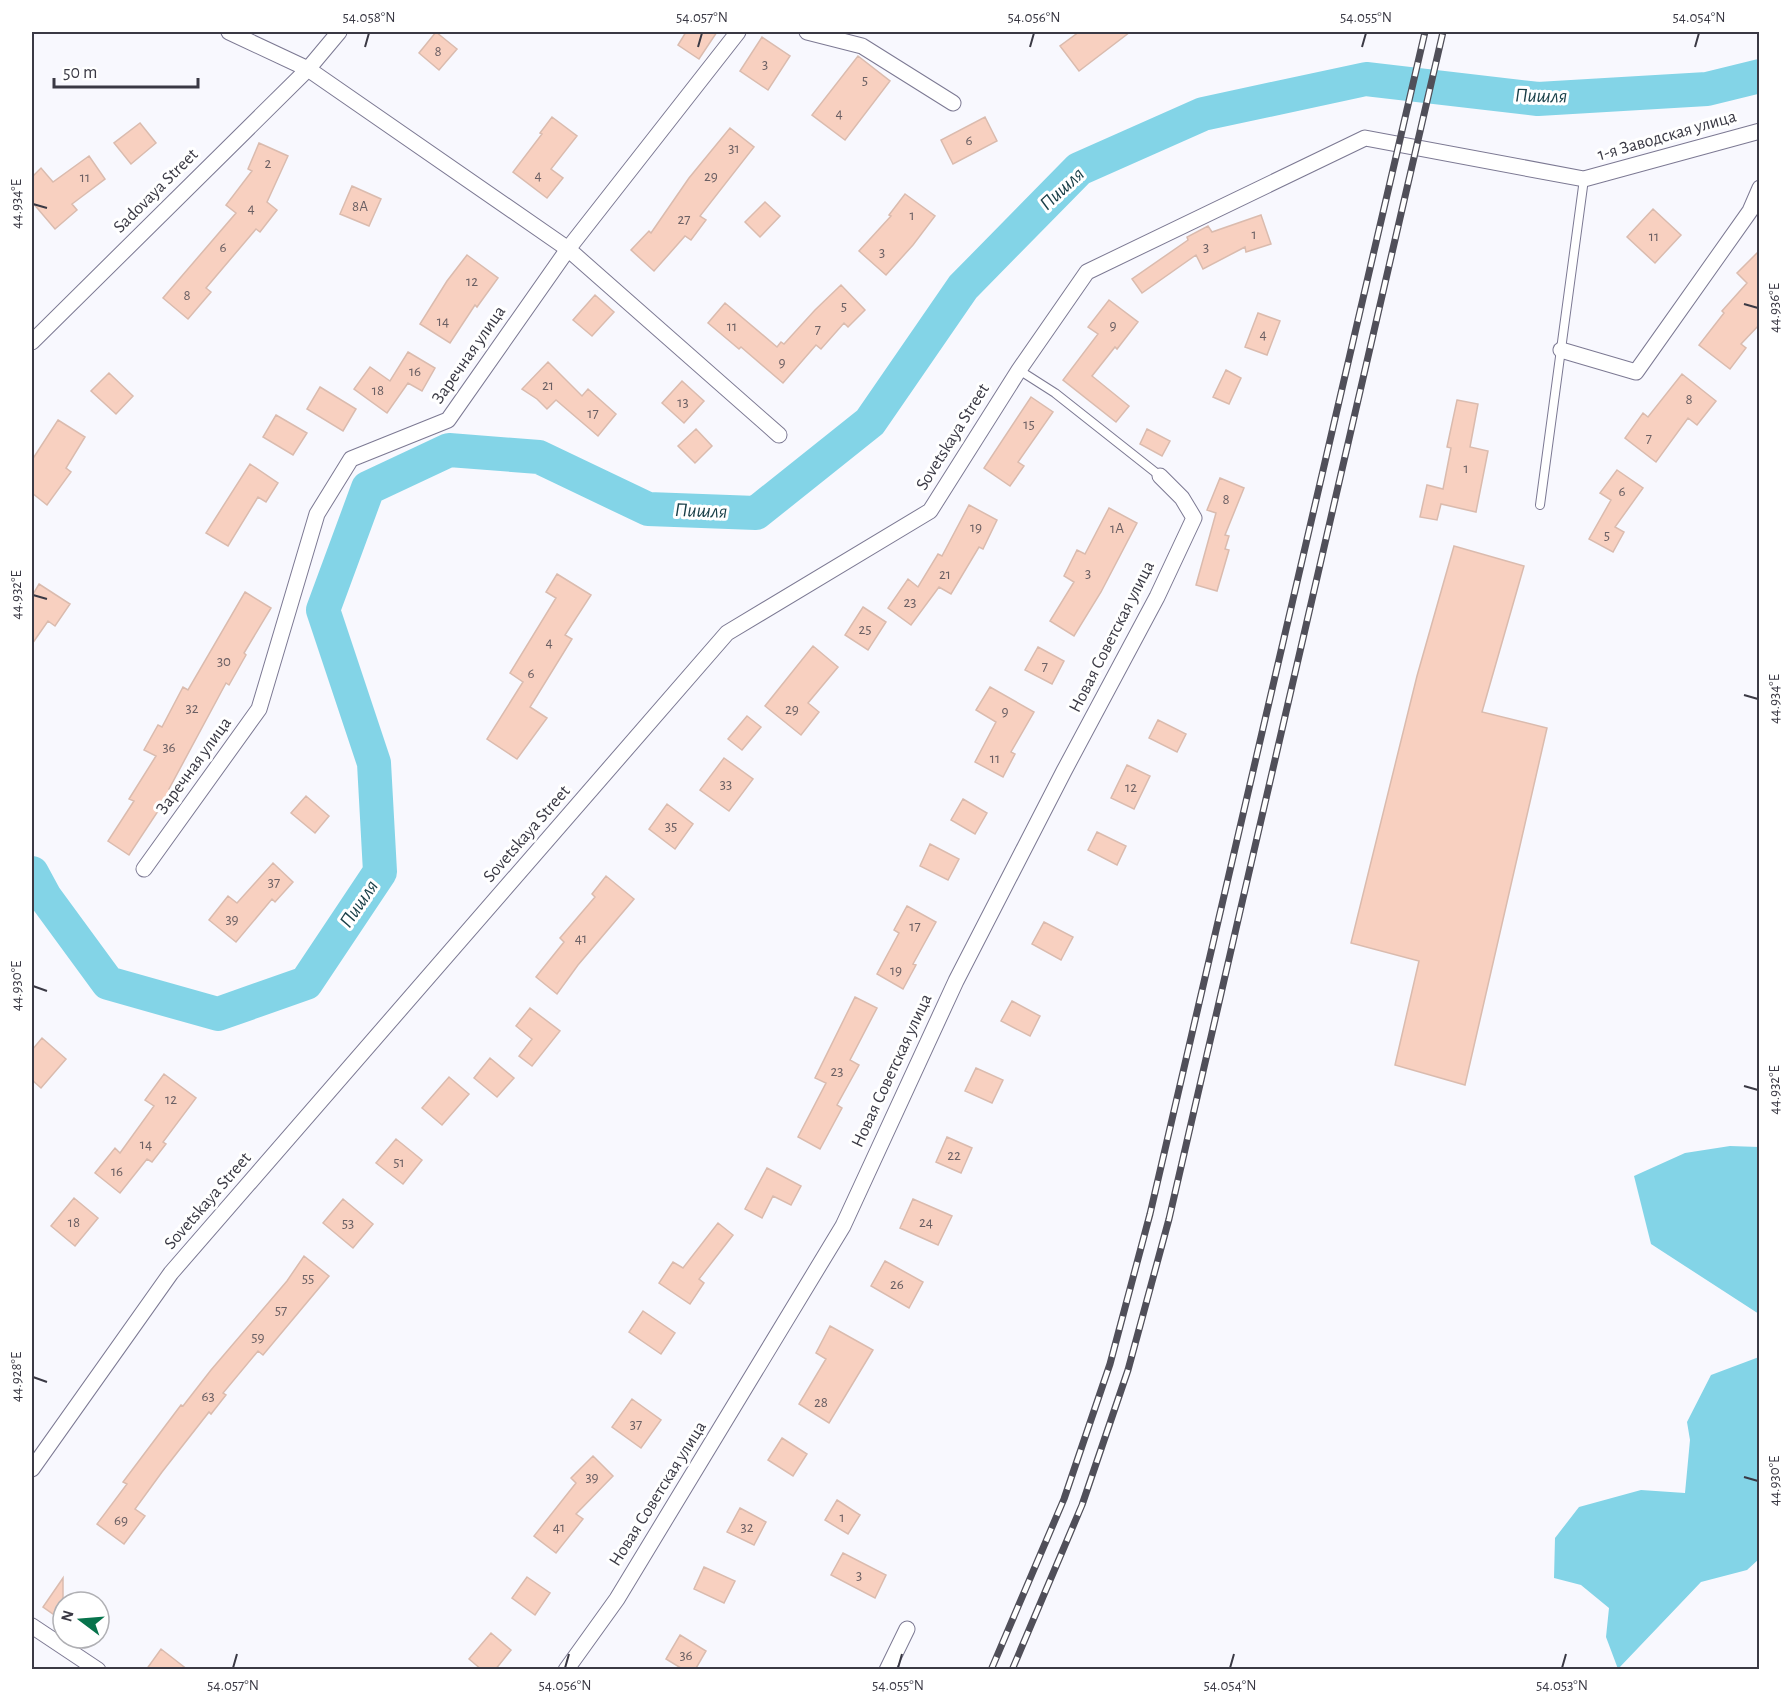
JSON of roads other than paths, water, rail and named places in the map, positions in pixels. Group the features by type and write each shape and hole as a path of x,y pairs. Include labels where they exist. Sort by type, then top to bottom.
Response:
{"street":[{"path":"229,32 308,69 568,249 779,435"},
{"name":"Sadovaya Street","path":"32,342 308,69 339,32"},
{"name":"Заречная улица","path":"144,869 259,709 317,514 351,459 448,420 568,249 738,32"},
{"path":"807,32 862,46 953,103"},
{"name":"1-я Заводская улица","path":"1584,179 1760,131"},
{"name":"Sovetskaya Street","path":"32,1469 171,1273 727,633 930,511 1019,370 1087,272 1365,138 1584,179"},
{"path":"1561,351 1636,372 1750,210 1760,188"},
{"name":"Новая Советская улица","path":"566,1670 617,1599 843,1226 956,981 1157,597 1194,518 1182,498 1160,476"},
{"path":"32,1626 98,1670"},
{"path":"887,1670 907,1629"}],"lane":[{"path":"1540,505 1584,179"},
{"path":"1019,370 1055,393 1160,476"}],"water":[{"path":"1730,1146 1759,1147 1759,1314 1651,1244 1634,1176 1685,1153"},
{"path":"1759,1357 1759,1559 1747,1570 1701,1582 1618,1669 1606,1637 1609,1608 1581,1585 1554,1578 1555,1538 1579,1507 1641,1490 1685,1493 1690,1440 1687,1422 1711,1375"}],"waterway":[{"name":"Пишля","path":"32,873 45,897 108,983 218,1014 306,983 380,872 374,763 323,610 368,488 449,450 539,457 648,509 756,513 870,422 963,287 1079,169 1203,114 1366,79 1538,99 1707,89 1760,76"}],"railway":[{"path":"991,1670 1064,1499 1110,1364 1150,1214 1425,32"},
{"path":"1012,1670 1082,1505 1128,1370 1169,1219 1443,32"}]}
